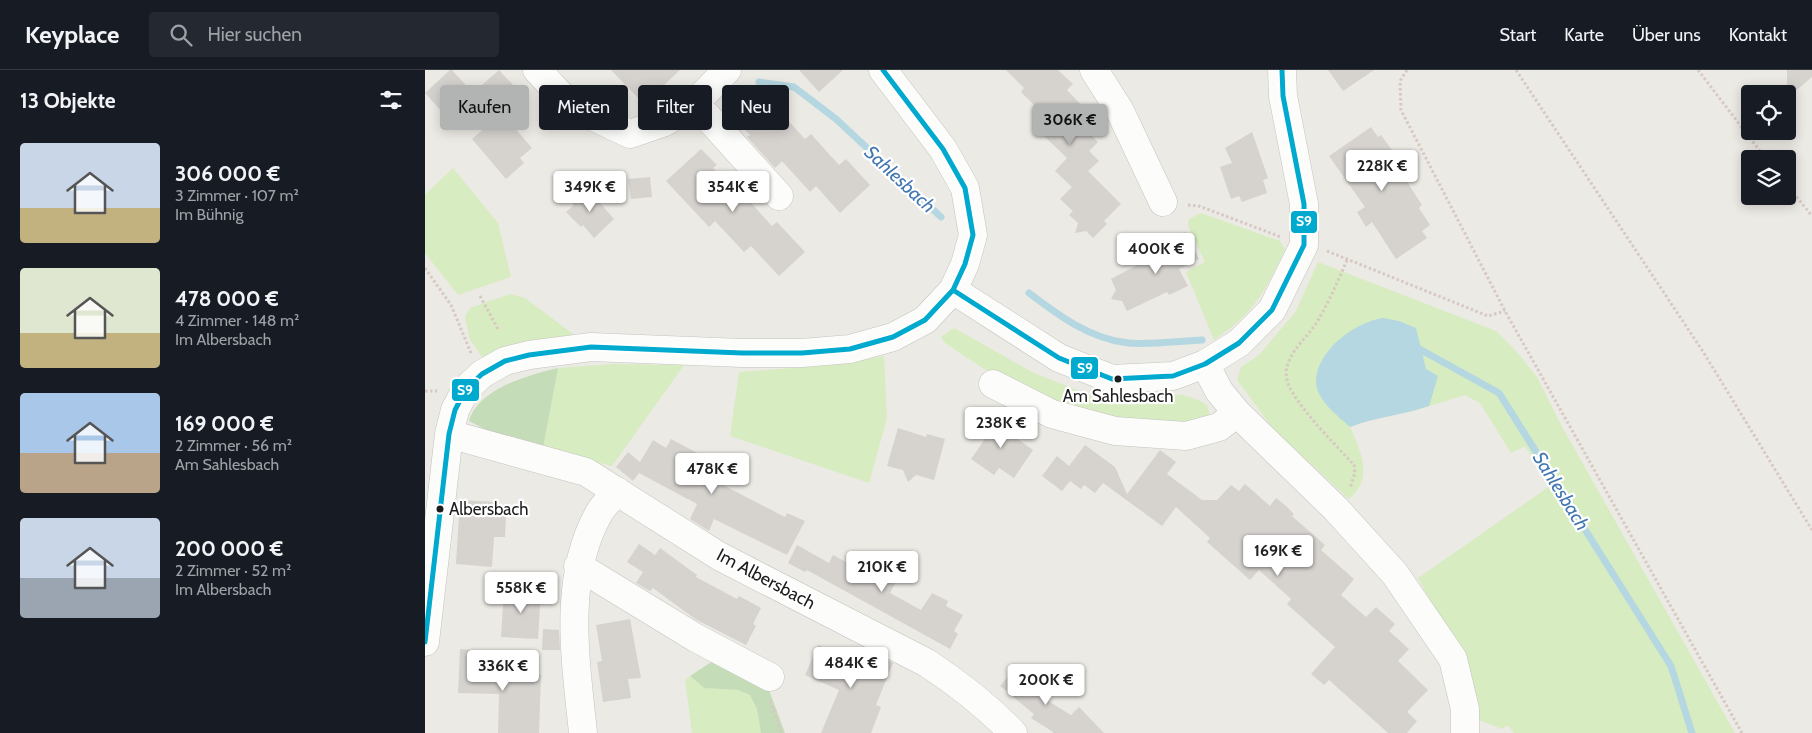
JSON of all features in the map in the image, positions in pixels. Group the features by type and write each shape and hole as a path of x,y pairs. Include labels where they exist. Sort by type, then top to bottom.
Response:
{"street":[{"path":"537,70 571,106 629,134 641,130"},
{"path":"712,86 727,70"},
{"path":"425,642 449,434 455,410 466,389 482,374 505,361 529,355 591,347 742,353 802,353 850,349 893,337 925,320 953,290 965,264 973,235 965,188 943,149 883,70"},
{"path":"1094,70 1120,111 1163,202"},
{"path":"953,290 1059,358 1112,379 1173,376 1205,364 1239,343 1272,310 1303,245 1305,204 1283,96 1282,70"},
{"path":"712,123 779,196"},
{"path":"1205,364 1219,392 1237,413 1336,509 1395,574 1453,659 1465,709 1465,733"},
{"path":"993,384 1052,414 1115,431 1186,436 1219,427 1237,413"},
{"name":"Im Albersbach","path":"449,434 586,472 719,556 927,663 957,683 988,708 1013,733"},
{"path":"583,733 574,641 578,566 598,514 617,491"},
{"path":"578,566 696,638 765,674"}],"path":[{"path":"1407,70 1400,81 1401,110 1505,311 1742,733"},
{"path":"1516,70 1702,350 1812,530"},
{"path":"1698,70 1759,150"},
{"path":"1796,196 1812,216"},
{"path":"1163,202 1199,206 1303,245 1330,251 1347,260 1488,316 1505,311"},
{"path":"1336,509 1349,491 1354,465 1301,404 1289,387 1287,374 1292,353 1316,324 1330,299 1347,260"},
{"path":"425,268 451,305 465,344 482,374"},
{"path":"480,296 499,331"}],"green space":[{"path":"453,168 498,223 511,277 458,295 425,253 425,195"},
{"path":"1201,213 1280,241 1285,250 1271,279 1257,301 1240,320 1214,340 1186,272 1205,262 1188,226 1189,219"},
{"path":"1318,262 1496,331 1517,352 1537,377 1561,425 1735,733 1514,733 1508,725 1502,729 1479,720 1455,645 1418,578 1550,486 1525,446 1511,453 1480,403 1465,395 1410,412 1372,418 1350,427 1361,455 1363,474 1357,491 1349,499 1274,430 1237,380 1241,367 1259,355 1296,311"},
{"path":"510,294 525,298 577,337 483,358 470,340 465,317 470,308"},
{"path":"954,328 1034,373 1094,397 1094,401 1134,405 1140,398 1182,395 1207,405 1211,418 1189,428 1073,415 996,377 945,343 941,337"},
{"path":"884,356 887,418 869,483 730,436 739,372 835,365"},
{"path":"612,364 684,365 612,466 543,448 558,368"},
{"path":"558,368 543,448 496,435 469,421 483,400 494,392 520,379"},
{"path":"713,661 766,682 785,733 761,733 757,709 750,695 738,690 704,688 690,676"},
{"path":"690,676 704,688 738,690 750,695 757,709 761,733 692,733 685,680"}],"water":[{"path":"1383,318 1399,321 1416,328 1426,369 1438,376 1429,406 1350,427 1328,407 1319,395 1316,381 1318,370 1330,348 1339,339 1361,325"}],"building":[{"path":"450,70 466,85 440,85 440,110 425,93"},
{"path":"499,70 513,85 482,85"},
{"path":"611,70 680,70 664,85 638,85 638,98 628,88 628,85 626,85"},
{"path":"799,70 843,70 819,92"},
{"path":"1006,70 1058,70 1073,84 1067,90 1082,106 1080,108 1086,114 1081,119 1094,131 1091,135 1098,142 1089,151 1099,161 1088,171 1121,204 1104,221 1107,224 1093,238 1086,231 1075,233 1078,223 1069,215 1073,211 1060,199 1072,187 1055,171 1067,158 1043,135 1046,131 1036,121 1043,114 1021,92 1024,88"},
{"path":"1328,70 1374,70 1343,91"},
{"path":"1787,70 1812,70 1812,77 1796,90 1796,85 1787,85"},
{"path":"789,122 805,139 811,134 839,165 846,159 870,185 840,213 816,186 810,192 782,161 775,168 747,137 750,135 745,130 789,130"},
{"path":"1371,127 1378,137 1381,135 1397,157 1393,160 1422,205 1419,208 1430,225 1422,231 1427,238 1396,259 1372,222 1366,227 1357,212 1365,207 1329,156"},
{"path":"482,130 516,130 532,148 520,158 524,163 506,179 472,139"},
{"path":"1252,132 1268,178 1263,180 1267,193 1242,202 1239,196 1231,199 1220,167 1232,163 1225,148"},
{"path":"701,149 717,165 713,168 741,198 744,195 772,226 777,222 805,252 779,276 751,246 744,252 715,221 709,227 666,181"},
{"path":"650,177 652,197 631,199 628,179"},
{"path":"587,188 614,219 594,238 583,225 581,227 566,212 574,205 571,202"},
{"path":"1185,232 1199,259 1179,269 1188,286 1169,295 1167,292 1127,311 1122,301 1111,299 1116,290 1111,279 1171,247 1168,241"},
{"path":"990,413 1011,427 1008,432 1033,450 1014,478 999,468 994,475 971,459 987,436 978,430"},
{"path":"898,428 926,437 927,434 945,439 934,480 916,475 908,482 903,470 887,466"},
{"path":"671,439 716,463 711,471 726,479 723,485 785,517 787,513 805,521 787,555 714,519 709,531 690,519 697,504 639,473 633,481 616,467 628,452 640,462 653,440 666,448"},
{"path":"1085,445 1115,467 1127,494 1160,450 1176,462 1167,474 1202,500 1217,500 1231,485 1239,491 1245,484 1270,506 1276,498 1286,506 1294,514 1292,516 1325,545 1321,550 1354,579 1341,595 1366,617 1376,607 1395,624 1389,631 1409,649 1398,661 1428,690 1407,712 1417,721 1407,733 1388,733 1329,680 1324,685 1311,674 1335,647 1287,604 1291,599 1259,570 1250,580 1207,542 1210,538 1176,507 1162,526 1103,483 1095,493 1084,485 1081,489 1070,481 1062,491 1042,476 1057,456 1069,466"},
{"path":"460,500 497,502 496,515 506,516 505,537 494,537 492,567 456,564"},
{"path":"639,544 655,555 660,548 697,575 696,577 737,599 739,596 761,608 753,624 756,626 746,645 695,619 653,588 650,591 636,583 643,572 627,562"},
{"path":"797,545 829,563 833,555 848,563 854,552 899,576 890,593 921,610 932,593 948,601 946,606 963,615 954,631 958,634 950,649 807,570 805,572 788,563"},
{"path":"504,589 541,592 538,639 501,637"},
{"path":"630,619 641,678 628,679 631,698 603,702 597,662 602,661 596,625"},
{"path":"543,629 559,630 560,650 542,650"},
{"path":"818,645 867,666 872,652 893,663 876,705 881,707 871,733 821,733 839,690 805,675"},
{"path":"460,649 488,651 486,673 541,675 539,733 498,733 499,694 458,693"},
{"path":"1017,666 1046,689 1040,696 1071,715 1079,707 1104,733 1052,733 1031,718 1034,714 1000,686"}],"waterway":[{"name":"Sahlesbach","path":"759,82 794,87 836,119 941,217"},
{"name":"Sahlesbach","path":"1029,293 1075,325 1114,341 1145,344 1202,340"},
{"name":"Sahlesbach","path":"1414,346 1499,393 1671,666 1692,733"}],"transit line":[{"name":"S9","path":"425,642 449,434 455,410 466,389 482,374 505,361 529,355 591,347 742,353 802,353 850,349 893,337 925,320 953,290 965,264 973,235 965,188 943,149 883,70"},
{"name":"S9","path":"953,290 1059,358 1112,379 1173,376 1205,364 1239,343 1272,310 1304,245 1304,204 1283,96 1282,70"}],"place":[{"name":"Am Sahlesbach","path":"1118,379"},
{"name":"Albersbach","path":"440,509"}]}
